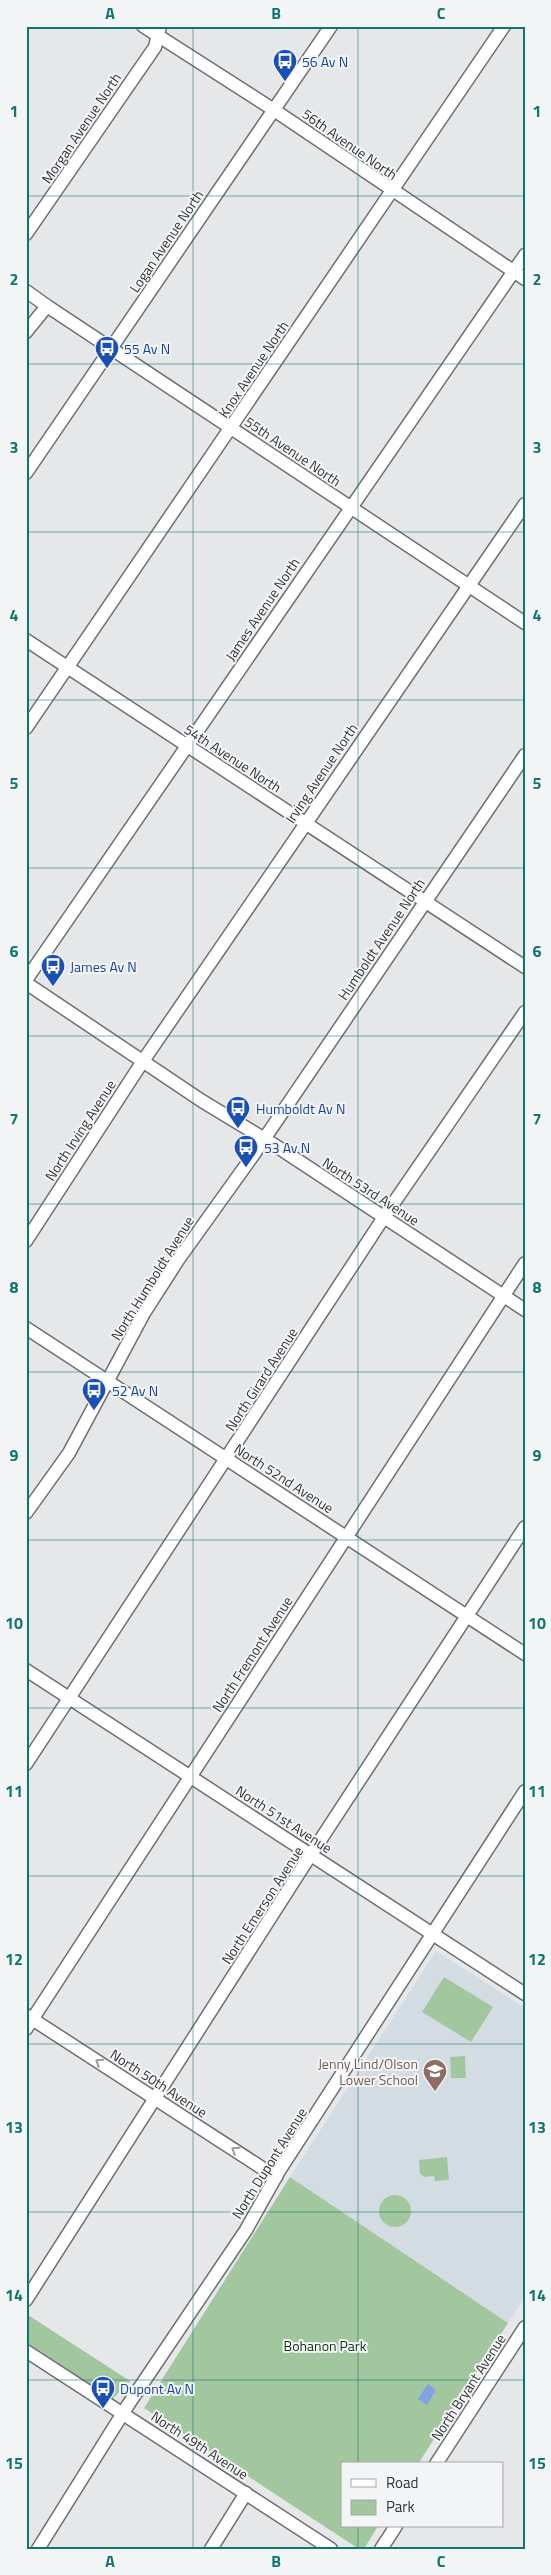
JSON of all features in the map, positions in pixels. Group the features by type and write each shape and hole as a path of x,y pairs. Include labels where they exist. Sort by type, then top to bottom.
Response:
{"street":[{"name":"56th Avenue North","path":"142,26 159,31 393,192 525,279"},
{"name":"Logan Avenue North","path":"26,473 331,26"},
{"name":"Knox Avenue North","path":"26,728 393,192 504,26"},
{"name":"Morgan Avenue North","path":"26,234 155,47 159,31"},
{"name":"James Avenue North","path":"26,981 525,255"},
{"path":"26,291 48,306 26,332"},
{"name":"55th Avenue North","path":"48,306 525,622"},
{"name":"Irving Avenue North","path":"143,1061 304,823 525,504"},
{"name":"54th Avenue North","path":"26,640 525,967"},
{"name":"Humboldt Avenue North","path":"263,1140 525,755"},
{"name":"North 53rd Avenue","path":"26,981 143,1061 525,1310"},
{"name":"North Girard Avenue","path":"26,1764 384,1217 525,1012"},
{"name":"North Irving Avenue","path":"26,1241 143,1061"},
{"name":"North Humboldt Avenue","path":"26,1513 69,1453 144,1313 178,1260 263,1140"},
{"name":"North Fremont Avenue","path":"28,2021 191,1776 525,1263"},
{"name":"North 52nd Avenue","path":"26,1328 525,1654"},
{"name":"North Emerson Avenue","path":"26,2300 154,2098 525,1527"},
{"name":"North 51st Avenue","path":"26,1670 525,1994"},
{"name":"North Dupont Avenue","path":"38,2549 122,2413 246,2230 276,2177 525,1791"},
{"name":"North 50th Avenue","path":"28,2021 154,2098 276,2177"},
{"name":"North Bryant Avenue","path":"437,2462 523,2332"},
{"name":"North 49th Avenue","path":"26,2351 331,2549"},
{"path":"211,2549 246,2493"},
{"path":"381,2549 395,2528"}],"shaded area":[{"name":"Jenny Lind/Olson Lower School","path":"436,1951 525,2008 525,2297 508,2323 290,2177"}],"green space":[{"path":"444,1977 493,2007 471,2042 422,2012"},
{"path":"465,2056 466,2078 451,2078 450,2057"},
{"path":"447,2157 449,2180 435,2181 434,2176 425,2177 420,2174 419,2160"},
{"name":"Bohanon Park","path":"290,2177 508,2323 419,2462 341,2462 341,2528 377,2528 364,2549 359,2549 144,2408"},
{"path":"395,2195 407,2199 411,2211 407,2223 395,2227 383,2223 379,2211 383,2199"},
{"path":"28,2315 130,2381 113,2399 26,2342 26,2318"}],"water":[{"path":"428,2384 436,2390 427,2405 418,2399"}],"place":[{"name":"56 Av N","path":"285,82"},
{"name":"55 Av N","path":"107,369"},
{"name":"James Av N","path":"53,987"},
{"name":"Humboldt Av N","path":"238,1129"},
{"name":"53 Av N","path":"246,1168"},
{"name":"52 Av N","path":"94,1411"},
{"name":"Jenny Lind/Olson Lower School","path":"435,2092"},
{"name":"Dupont Av N","path":"103,2409"}]}
